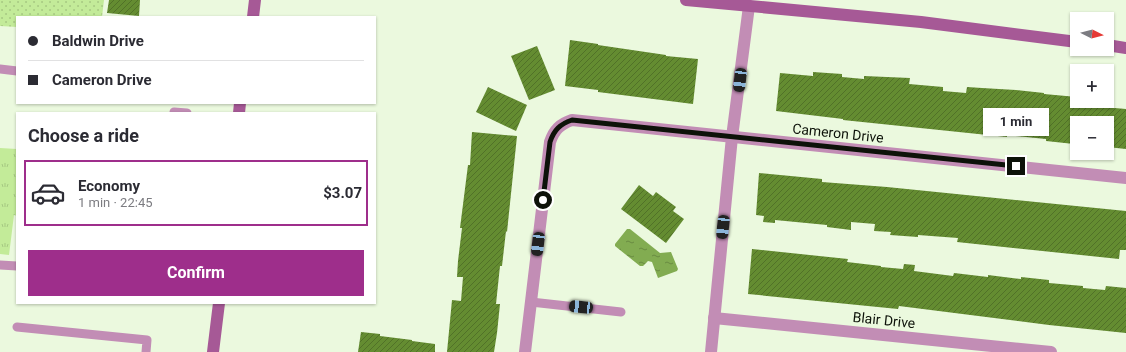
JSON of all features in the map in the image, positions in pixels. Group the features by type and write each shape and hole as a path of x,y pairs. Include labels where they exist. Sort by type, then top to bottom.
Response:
{"street":[{"path":"253,16 255,0"},
{"path":"686,0 749,3 921,22 1070,41"},
{"path":"711,352 732,137 749,3"},
{"path":"1114,46 1126,48"},
{"name":"Cameron Drive","path":"531,302 550,142 553,134 561,125 572,120 1126,178"},
{"path":"526,352 531,302"},
{"path":"213,352 218,304"},
{"name":"Blair Drive","path":"714,318 1051,352"}],"lane":[{"path":"0,69 16,71"},
{"path":"0,265 16,266"},
{"path":"531,302 621,312"},
{"path":"18,327 147,340 146,352"}],"green space":[{"path":"0,0 104,0 102,16 16,16 16,27 0,26"},
{"path":"0,148 16,149 16,216 14,215 9,255 0,254"}],"water":[{"path":"627,229 630,229 660,253 671,252 678,269 677,271 658,278 652,262 648,261 643,266 640,266 615,246"}],"building":[{"path":"109,0 140,0 139,16 107,13"},
{"path":"570,40 666,56 698,59 693,104 598,92 598,90 565,86"},
{"path":"537,46 555,90 529,100 511,56"},
{"path":"813,72 842,74 842,77 864,79 864,76 910,78 909,84 943,87 943,91 966,93 967,87 1016,90 1070,96 1070,108 1126,109 1126,149 1114,148 1114,116 1070,116 1070,144 1046,141 1046,139 1007,135 1007,137 843,120 776,111 780,73 813,76"},
{"path":"488,87 527,105 516,131 476,112"},
{"path":"472,132 517,136 507,232 506,231 502,266 500,266 496,304 500,304 497,333 494,352 447,352 452,300 461,301 463,277 457,277 462,228 460,228 468,165 470,165"},
{"path":"759,173 822,179 822,182 1126,211 1126,250 1120,250 1119,259 957,242 958,238 918,235 918,237 890,235 891,232 874,231 875,224 851,222 851,230 827,227 827,225 775,220 775,223 763,222 764,216 756,215"},
{"path":"639,185 653,196 656,192 676,207 673,211 684,219 666,243 621,209"},
{"path":"752,249 848,259 847,262 881,267 903,269 904,264 915,265 914,271 953,276 954,273 1021,279 1021,277 1049,280 1049,283 1083,286 1083,288 1105,290 1106,286 1126,288 1126,333 899,306 898,309 748,294"},
{"path":"361,332 435,344 435,352 358,352"}],"route":[{"path":"543,200 550,142 553,134 558,128 564,123 572,120 1016,166"}]}
